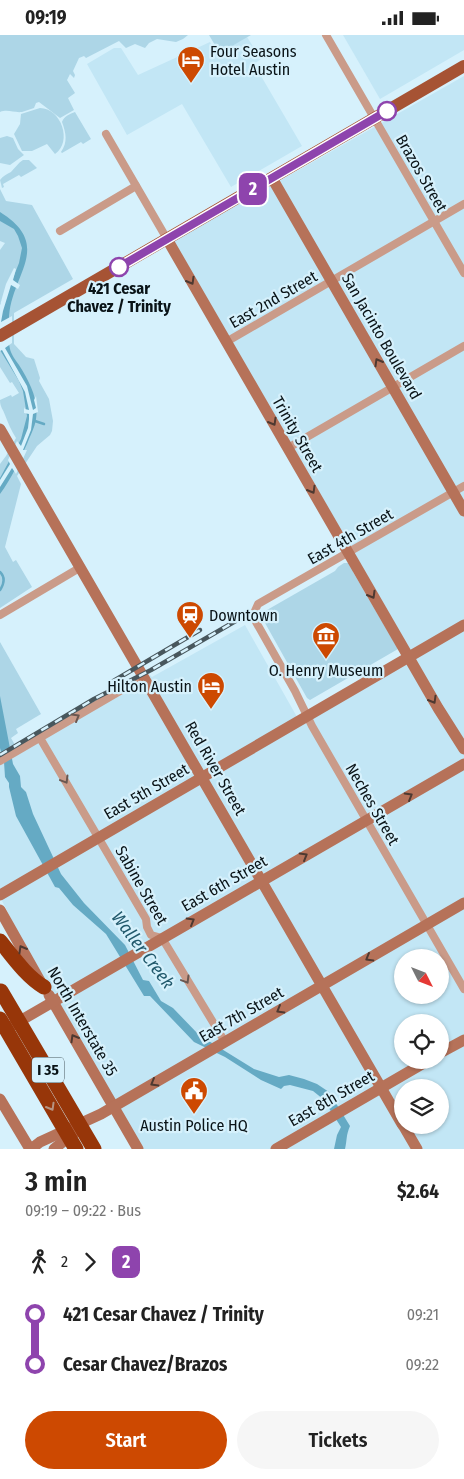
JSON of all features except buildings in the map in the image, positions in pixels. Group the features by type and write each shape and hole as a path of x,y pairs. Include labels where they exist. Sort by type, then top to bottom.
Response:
{"highway":[{"path":"0,941 28,974 44,987"},
{"name":"I 35","path":"0,990 94,1149"},
{"name":"I 35","path":"0,1019 76,1149"}],"main road":[{"path":"0,336 464,66"},
{"name":"San Jacinto Boulevard","path":"272,178 464,511"},
{"name":"Trinity Street","path":"167,239 408,657 464,749"},
{"name":"Red River Street","path":"0,429 394,1110"},
{"name":"East 5th Street","path":"0,895 464,625"},
{"name":"East 6th Street","path":"0,1032 464,764"},
{"name":"East 7th Street","path":"31,1149 40,1142 101,1114 196,1059 222,1037 236,1035 464,903"},
{"name":"North Interstate 35","path":"0,910 138,1149"},
{"path":"449,1048 464,1039"},
{"name":"East 8th Street","path":"276,1149 414,1069"},
{"path":"0,1099 31,1149"},
{"path":"54,1149 101,1114"},
{"name":"Red River Street","path":"408,1134 417,1149"}],"street":[{"name":"Brazos Street","path":"326,35 464,273"},
{"name":"Trinity Street","path":"106,135 167,239"},
{"path":"60,231 136,186"},
{"name":"East 2nd Street","path":"226,342 464,204"},
{"path":"288,448 464,346"},
{"name":"East 4th Street","path":"254,613 258,604 464,485"},
{"path":"0,615 80,567"},
{"name":"Neches Street","path":"254,613 254,618 260,630 307,716 464,989"},
{"path":"0,761 144,677"},
{"name":"Sabine Street","path":"40,738 146,919 151,935 162,938 222,1037"}],"shaded area":[{"path":"0,35 188,35 176,42 157,39 149,43 145,48 135,44 126,48 119,41 86,58 84,56 79,58 73,71 74,78 70,74 67,80 75,93 68,98 74,110 60,118 39,102 36,103 34,108 22,112 0,112"},
{"path":"209,35 251,35 219,52"},
{"path":"343,35 464,35 464,50 380,99"},
{"path":"247,37 261,59 254,64 302,146 231,187 182,104 127,135 87,64 114,48 121,48 138,75 210,42 217,54"},
{"path":"464,76 464,1149 143,1149 50,994 0,897 0,764 150,675 152,677 245,625 301,724 414,656 174,241"},
{"path":"40,108 54,113 62,127 64,134 63,142 55,154 47,144 32,151 22,151 14,134 20,124 21,114"},
{"path":"75,112 91,139 83,144 81,142 62,153 66,137 62,122 69,114"},
{"path":"7,136 13,138 18,149 24,155 10,165 0,163 0,138"},
{"path":"23,160 29,160 37,168 3,184 4,187 2,188 0,180"},
{"path":"0,189 6,201 32,205 73,279 14,313 14,344 26,357 34,359 40,378 39,381 49,399 53,421 50,435 37,446 17,476 21,484 5,547 13,562 16,560 32,587 0,608 0,464 16,438 0,400 19,393 0,367 0,250 5,243 0,241"},
{"path":"0,212 16,225 25,237 27,250 25,263 11,306 9,346 35,397 37,412 35,425 27,444 12,476 0,494 0,478 21,439 27,416 23,391 19,381 0,350 0,305 19,263 22,248 14,229 0,221"},
{"path":"344,563 349,563 353,567 353,572 398,649 310,700 307,698 260,614 335,571"},
{"path":"0,642 41,714 16,729 18,733 11,738 15,745 0,754"},
{"path":"0,696 13,764 20,776 21,787 26,792 33,814 61,874 84,903 125,945 143,980 149,981 161,1001 173,1008 199,1035 254,1069 279,1077 289,1075 304,1079 317,1084 329,1092 350,1126 345,1149 334,1149 341,1127 323,1099 313,1091 290,1085 284,1086 281,1089 261,1080 225,1057 194,1042 150,996 144,996 106,934 73,905 59,888 55,887 16,816 9,783 5,777 4,762 0,748"}],"pier":[{"path":"14,268 16,269 13,280 20,285 18,289 11,285 3,311 1,322 12,316 12,343 5,348 27,386 33,410 36,408 34,400 36,396 38,412 33,414 31,430 23,450 27,450 16,474 12,468 0,487 0,480 10,464 8,460 17,441 21,446 28,428 29,419 29,414 24,413 24,407 29,410 25,392 2,350 0,351 0,305 6,284"}],"waterway":[{"path":"35,421 44,424"},
{"path":"0,572 4,581 0,590"}],"railway":[{"path":"0,755 94,699 151,670 246,615"},
{"path":"110,683 200,630"}],"bus line":[{"name":"2","path":"119,267 387,111"}],"place":[{"name":"Four Seasons Hotel Austin","path":"191,84"},
{"name":"421 Cesar Chavez / Trinity","path":"119,267"},
{"name":"Downtown","path":"190,639"},
{"name":"O. Henry Museum","path":"326,660"},
{"name":"Hilton Austin","path":"211,710"},
{"name":"Austin Police HQ","path":"194,1115"}],"water label":[{"name":"Waller Creek","path":"143,950"}]}
